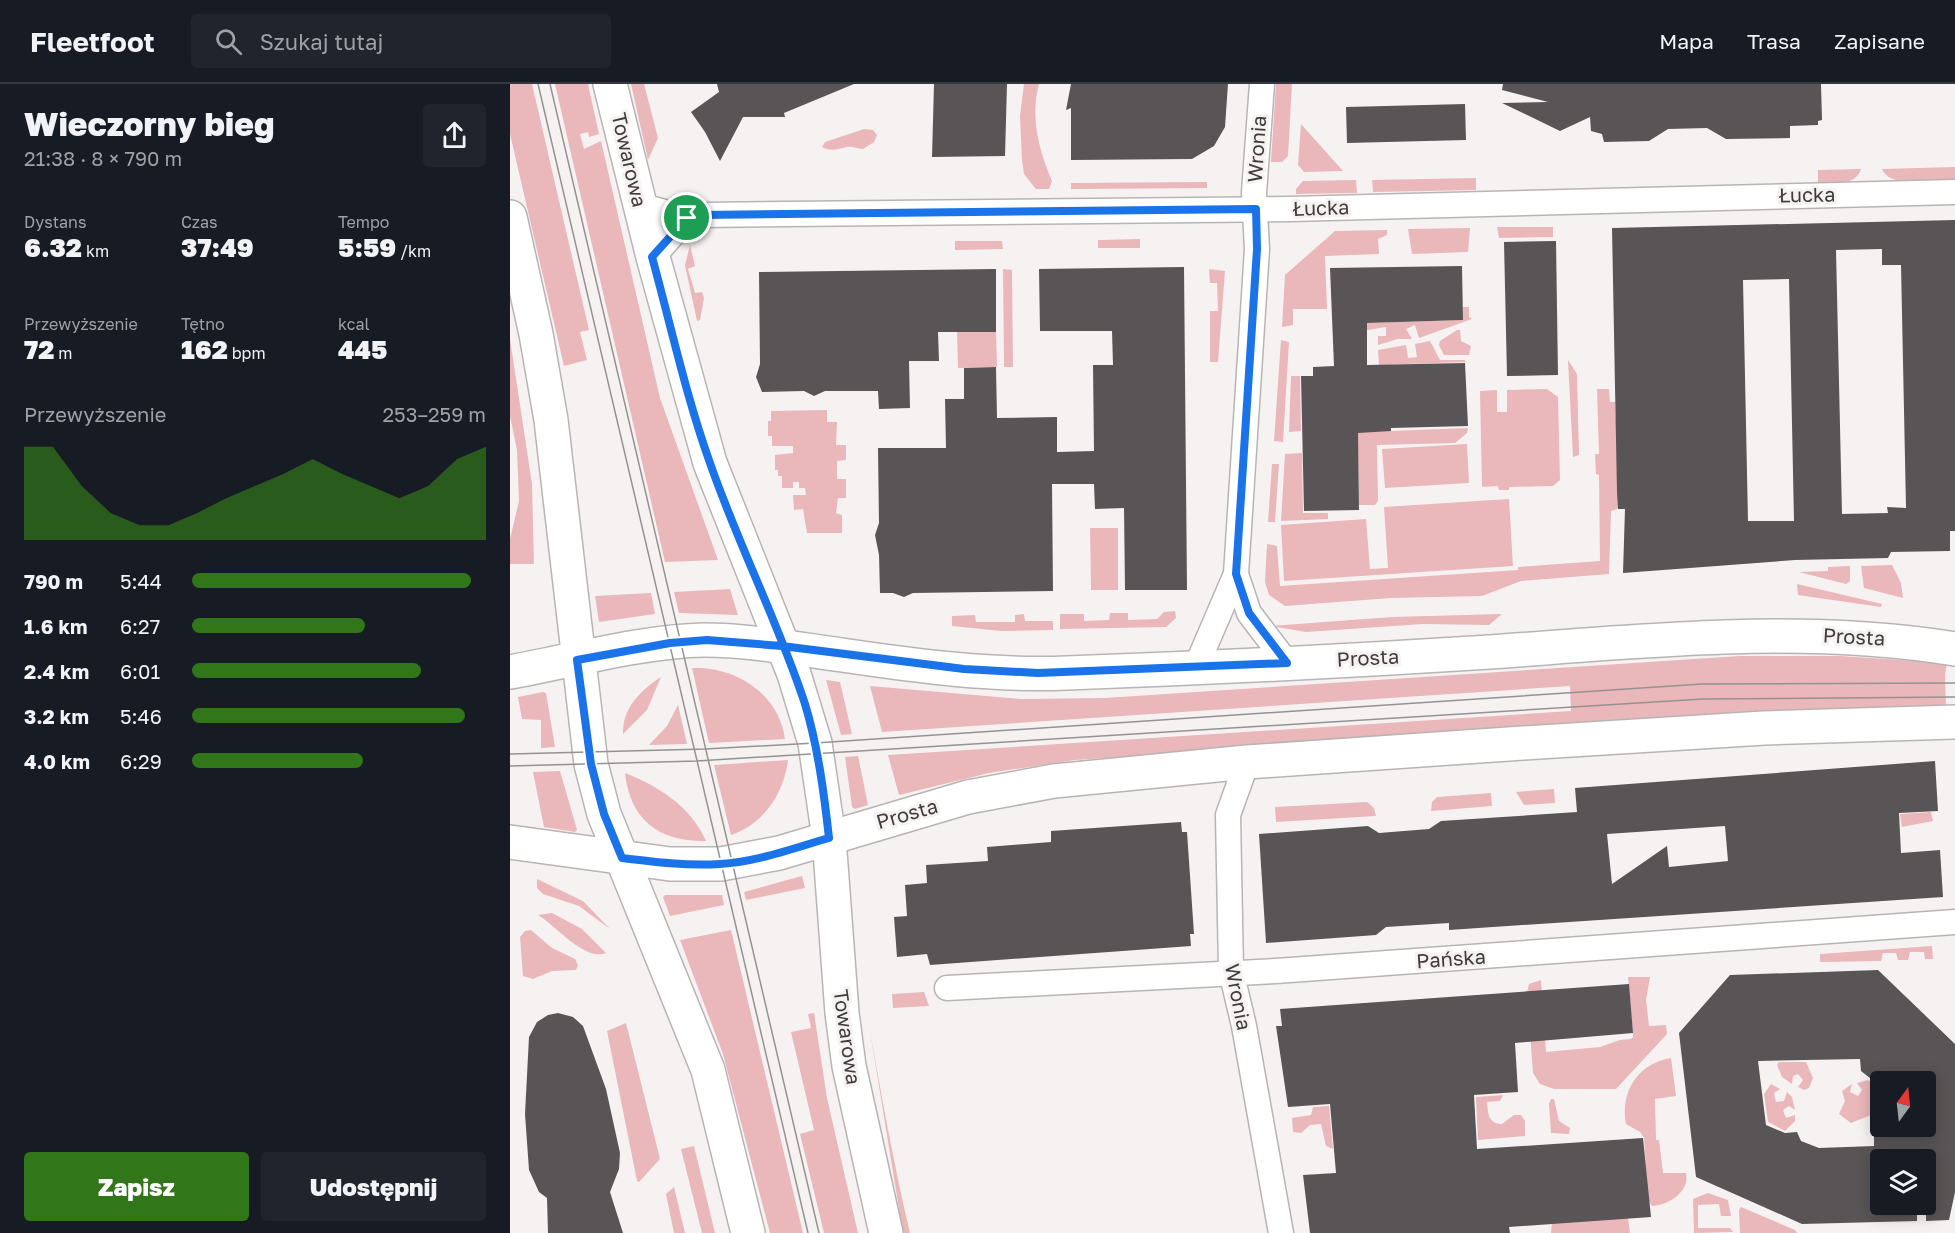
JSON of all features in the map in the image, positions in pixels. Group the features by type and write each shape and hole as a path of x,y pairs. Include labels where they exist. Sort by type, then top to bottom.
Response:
{"main road":[{"name":"Towarowa","path":"610,84 652,257 710,463 804,703 815,743 829,838 842,1013 849,1066 886,1233"},
{"path":"510,217 536,334 551,420 577,660 591,764 604,814 708,1070 748,1233"},
{"name":"Prosta","path":"577,660 681,642 707,640 782,646 884,661 1038,673 1287,663 1676,638 1791,634 1882,638 1955,649"},
{"path":"510,672 577,660"},
{"name":"Prosta","path":"622,858 670,864 721,864 778,853 968,797 1019,786 1247,762 1764,728 1955,722"},
{"path":"510,842 622,858"}],"street":[{"name":"Wronia","path":"1196,667 1236,574 1257,249 1254,193 1262,84"},
{"name":"Łucka","path":"639,205 687,218 700,215 1256,209 1955,192"},
{"path":"652,257 687,218"},
{"name":"Wronia","path":"1236,574 1249,613 1287,663"},
{"name":"Wronia","path":"1247,762 1228,815 1231,971 1244,1026 1281,1233"},
{"name":"Pańska","path":"946,988 1310,968 1955,922"}],"shaded area":[{"path":"510,84 532,84 589,330 580,332 587,360 564,366 510,134"},
{"path":"555,84 588,84 599,134 589,137 588,132 580,134 584,149 601,141 660,398 718,560 665,562"},
{"path":"631,84 644,84 658,138 648,160"},
{"path":"1024,84 1039,84 1035,109 1037,133 1052,181 1049,189 1036,189 1024,174 1020,116"},
{"path":"1276,84 1292,84 1288,156 1282,162 1271,162"},
{"path":"1301,124 1343,171 1304,172 1298,165"},
{"path":"864,129 873,130 877,135 874,142 863,149 849,147 831,150 822,147 825,142"},
{"path":"1955,167 1955,180 1926,182 1904,182 1887,175 1882,169"},
{"path":"1861,169 1854,179 1849,181 1818,183 1818,170"},
{"path":"1476,178 1476,190 1373,192 1372,180"},
{"path":"1356,180 1357,193 1296,194 1296,189 1303,181"},
{"path":"1207,182 1207,188 1071,189 1071,183"},
{"path":"1497,227 1553,227 1553,237 1499,238"},
{"path":"1470,228 1468,252 1412,254 1408,229"},
{"path":"1387,230 1387,235 1378,239 1379,254 1325,256 1327,309 1293,309 1293,325 1282,327 1285,275 1335,231"},
{"path":"1140,239 1140,248 1098,248 1098,240"},
{"path":"955,241 1002,241 1003,249 955,250"},
{"path":"690,245 695,266 688,269 695,293 702,292 704,298 700,320 697,321 685,265"},
{"path":"1003,269 1012,270 1013,367 1004,367"},
{"path":"1209,269 1225,271 1218,362 1210,362 1210,311 1218,311 1217,283 1210,283"},
{"path":"1463,307 1469,307 1469,317 1472,319 1419,338 1415,325 1406,329 1412,339 1398,339 1378,345 1378,336 1386,336 1386,327 1367,330 1367,323 1462,320"},
{"path":"1460,330 1461,341 1471,346 1469,355 1444,355 1439,345 1440,341"},
{"path":"957,332 996,332 997,367 958,368"},
{"path":"510,339 532,484 534,564 510,564 510,539 519,501 517,450 510,416"},
{"path":"1281,340 1289,342 1283,442 1274,441"},
{"path":"1430,341 1440,360 1465,360 1465,362 1379,365 1378,350 1406,345 1408,358 1417,357 1415,344"},
{"path":"1568,360 1577,374 1579,455 1573,457"},
{"path":"1291,376 1300,376 1301,431 1289,432"},
{"path":"1547,389 1558,397 1560,480 1553,486 1509,487 1509,490 1499,490 1498,486 1482,487 1480,391 1497,390 1497,412 1507,412 1507,390"},
{"path":"1597,389 1609,389 1610,402 1615,402 1620,504 1617,509 1611,511 1609,574 1521,581 1482,596 1391,598 1285,606 1269,595 1265,582 1267,544 1277,546 1280,586 1518,570 1518,567 1600,561 1599,475 1596,474 1595,454 1599,454"},
{"path":"1389,396 1390,431 1468,428 1467,433 1455,443 1377,445 1378,501 1375,505 1359,505 1357,397"},
{"path":"827,410 827,422 837,422 836,445 846,445 846,460 837,461 837,479 846,479 846,498 838,498 836,513 842,515 842,533 807,533 803,509 794,510 793,495 806,495 805,488 799,488 799,482 793,482 793,488 782,488 782,476 778,476 778,470 775,470 775,455 793,453 793,446 772,446 772,436 768,436 768,421 771,421 771,411"},
{"path":"1467,444 1469,483 1385,488 1382,449"},
{"path":"1302,453 1303,513 1328,513 1328,519 1281,521 1285,454"},
{"path":"1272,464 1279,464 1275,522 1268,522"},
{"path":"1509,499 1513,566 1284,581 1281,525 1366,519 1370,569 1388,568 1384,507"},
{"path":"1090,528 1118,528 1118,590 1091,590"},
{"path":"1892,565 1901,583 1903,598 1864,588 1861,566"},
{"path":"1850,566 1850,581 1846,584 1799,572 1828,571 1828,567"},
{"path":"1797,584 1882,604 1881,607 1798,595"},
{"path":"730,589 738,615 679,613 674,592"},
{"path":"651,593 655,614 599,622 595,596"},
{"path":"1175,611 1176,618 1166,627 1060,629 1060,614 1084,614 1084,621 1109,620 1110,613 1128,613 1128,620 1157,619 1164,612"},
{"path":"1024,614 1025,621 1053,621 1053,630 1001,631 952,626 952,616 975,615 976,622 1015,622 1015,615"},
{"path":"1502,614 1489,625 1423,624 1306,632 1271,626 1392,617"},
{"path":"1740,656 1840,656 1947,663 1946,709 1509,732 1075,760 989,773 899,795 888,755 1571,711 1570,686 882,732 870,686 1021,699 1105,698"},
{"path":"692,668 724,672 753,686 765,696 774,709 785,739 709,743"},
{"path":"661,677 647,710 623,734 629,708 646,688"},
{"path":"826,680 840,682 852,734 841,735"},
{"path":"546,693 555,747 541,748 541,720 522,719 518,697"},
{"path":"678,705 687,744 649,745 667,726"},
{"path":"858,756 868,805 855,809 852,807 845,757"},
{"path":"788,760 782,784 770,806 753,823 731,835 714,765"},
{"path":"560,771 577,830 575,832 544,827 533,772"},
{"path":"625,773 673,799 692,818 706,841 674,837 650,825 633,804"},
{"path":"1554,789 1555,803 1524,805 1516,792"},
{"path":"1491,793 1492,806 1431,811 1432,802 1437,797"},
{"path":"1367,802 1374,808 1376,816 1276,822 1275,807"},
{"path":"1931,812 1933,821 1902,827 1900,814"},
{"path":"802,876 805,888 746,900 744,892"},
{"path":"537,879 583,901 610,929 579,906 543,894 537,888"},
{"path":"665,895 722,895 724,905 670,916 663,897"},
{"path":"552,913 582,929 606,953 589,952 579,947 538,915"},
{"path":"531,930 552,948 575,959 578,965 576,970 552,971 533,979 523,976 520,937 525,931"},
{"path":"731,930 803,1233 770,1233 723,1054 680,940"},
{"path":"1932,946 1933,959 1925,959 1924,952 1910,952 1908,960 1898,960 1896,953 1883,953 1881,961 1820,962 1820,954"},
{"path":"1628,977 1650,977 1646,1000 1649,1026 1666,1025 1667,1034 1616,1089 1554,1089 1540,1084 1533,1073 1527,993 1529,984 1541,980 1546,1052 1600,1047 1631,1039 1633,1037"},
{"path":"924,992 929,1006 893,1008 892,994"},
{"path":"814,1013 827,1098 858,1233 824,1233 800,1134 814,1130 791,1032 811,1028 808,1014"},
{"path":"626,1023 660,1159 639,1182 607,1031"},
{"path":"870,1031 893,1157 910,1233 903,1233"},
{"path":"1671,1058 1676,1096 1655,1099 1656,1140 1659,1140 1663,1173 1686,1173 1686,1180 1682,1191 1672,1200 1652,1206 1648,1200 1644,1138 1640,1132 1626,1124 1626,1101 1629,1090 1641,1073 1659,1061"},
{"path":"1779,1062 1806,1062 1813,1078 1809,1088 1804,1090 1798,1087 1803,1080 1798,1074 1793,1076 1792,1084 1782,1077 1777,1065"},
{"path":"1870,1081 1870,1115 1851,1123 1839,1114 1845,1101 1842,1091 1852,1084 1850,1092 1858,1096 1862,1090 1857,1083"},
{"path":"1771,1084 1780,1089 1774,1093 1776,1102 1784,1101 1787,1092 1792,1097 1795,1110 1789,1106 1783,1110 1786,1118 1795,1115 1795,1121 1785,1131 1768,1122 1764,1094"},
{"path":"1503,1095 1500,1101 1487,1102 1491,1120 1502,1124 1514,1115 1521,1115 1525,1121 1525,1136 1478,1140 1476,1097"},
{"path":"1551,1099 1554,1099 1559,1121 1570,1128 1569,1134 1551,1133 1549,1104"},
{"path":"1329,1106 1333,1149 1326,1146 1321,1124 1310,1125 1301,1133 1293,1132 1292,1118 1311,1115 1313,1107"},
{"path":"694,1146 715,1233 702,1233 681,1149"},
{"path":"674,1187 685,1233 674,1233 666,1194"},
{"path":"1708,1193 1728,1200 1731,1216 1721,1216 1719,1204 1698,1205 1698,1228 1730,1228 1733,1232 1694,1233 1693,1199"},
{"path":"1741,1207 1795,1230 1797,1233 1740,1233 1739,1210"},
{"path":"1628,1218 1630,1233 1551,1233 1552,1222"}],"building":[{"path":"717,84 854,84 784,113 785,117 743,117 720,161 705,132 691,112 719,92"},
{"path":"934,84 1007,84 1005,156 932,157"},
{"path":"1071,84 1228,84 1225,127 1214,146 1192,159 1071,160 1071,108 1066,110"},
{"path":"1503,84 1821,84 1822,120 1818,121 1818,125 1790,126 1790,138 1726,139 1707,128 1668,129 1649,141 1604,142 1602,134 1591,131 1590,117 1560,131 1502,103 1548,102 1502,90"},
{"path":"1465,104 1466,140 1347,143 1346,107"},
{"path":"1955,220 1955,531 1950,531 1950,551 1891,552 1888,558 1795,560 1623,573 1625,509 1618,509 1617,492 1612,228","holes":["1882,249 1882,265 1901,265 1906,508 1887,507 1888,513 1842,514 1836,250","1789,279 1794,521 1748,521 1743,280"]},
{"path":"1556,241 1558,375 1507,376 1504,242"},
{"path":"1462,266 1463,320 1367,323 1367,365 1465,363 1468,426 1391,428 1391,431 1358,433 1359,510 1304,511 1301,376 1313,376 1313,367 1334,366 1330,268"},
{"path":"1184,267 1187,590 1125,590 1124,508 1095,509 1094,484 1052,484 1053,591 913,593 904,597 893,593 880,593 879,555 875,535 879,523 878,448 946,448 945,399 964,399 964,368 996,367 997,418 1057,417 1057,452 1094,451 1093,365 1113,365 1112,331 1040,331 1039,269"},
{"path":"996,269 996,332 938,332 939,361 909,361 910,408 879,409 878,391 825,391 814,396 804,391 762,392 756,377 760,364 759,272"},
{"path":"1935,761 1938,811 1899,813 1901,853 1940,850 1943,897 1449,930 1449,923 1386,927 1376,935 1266,943 1259,834 1368,826 1379,833 1429,829 1441,821 1577,812 1575,788","holes":["1725,826 1728,861 1669,867 1667,846 1612,884 1607,834"]},
{"path":"1181,822 1182,832 1187,832 1194,934 1190,934 1191,946 930,965 927,954 897,957 894,917 907,916 905,885 927,883 926,865 988,861 987,847 1051,842 1051,831"},
{"path":"1878,970 1955,1044 1955,1192 1949,1220 1926,1221 1926,1215 1936,1215 1936,1149 1870,1149 1870,1215 1917,1215 1917,1221 1802,1224 1696,1177 1679,1033 1730,975","holes":["1860,1059 1861,1071 1870,1078 1870,1071 1936,1071 1936,1137 1874,1137 1874,1146 1819,1148 1801,1141 1797,1132 1785,1133 1766,1125 1758,1061"]},
{"path":"1629,984 1633,1033 1515,1043 1518,1092 1474,1095 1477,1149 1643,1138 1651,1217 1509,1227 1510,1233 1310,1233 1303,1175 1336,1173 1330,1104 1288,1107 1276,1026 1282,1026 1280,1009"},
{"path":"558,1013 573,1017 583,1026 606,1089 620,1153 619,1169 610,1192 623,1233 548,1233 547,1198 539,1192 529,1170 525,1114 529,1037 537,1022 548,1015"}],"tram line":[{"path":"538,84 808,1233"},
{"path":"550,84 819,1233"},
{"path":"510,754 705,749 815,743 1702,684 1955,683"},
{"path":"510,766 697,761 1703,699 1955,697"}],"route":[{"path":"687,218 652,257 710,463 751,569 782,646 794,674 804,703 817,753 829,838 778,853 721,864 670,864 622,858 604,814 591,764 577,660 670,643 707,640 782,646 884,661 964,669 1038,673 1287,663 1249,613 1236,574 1257,249 1256,209 700,215 687,218"}]}
